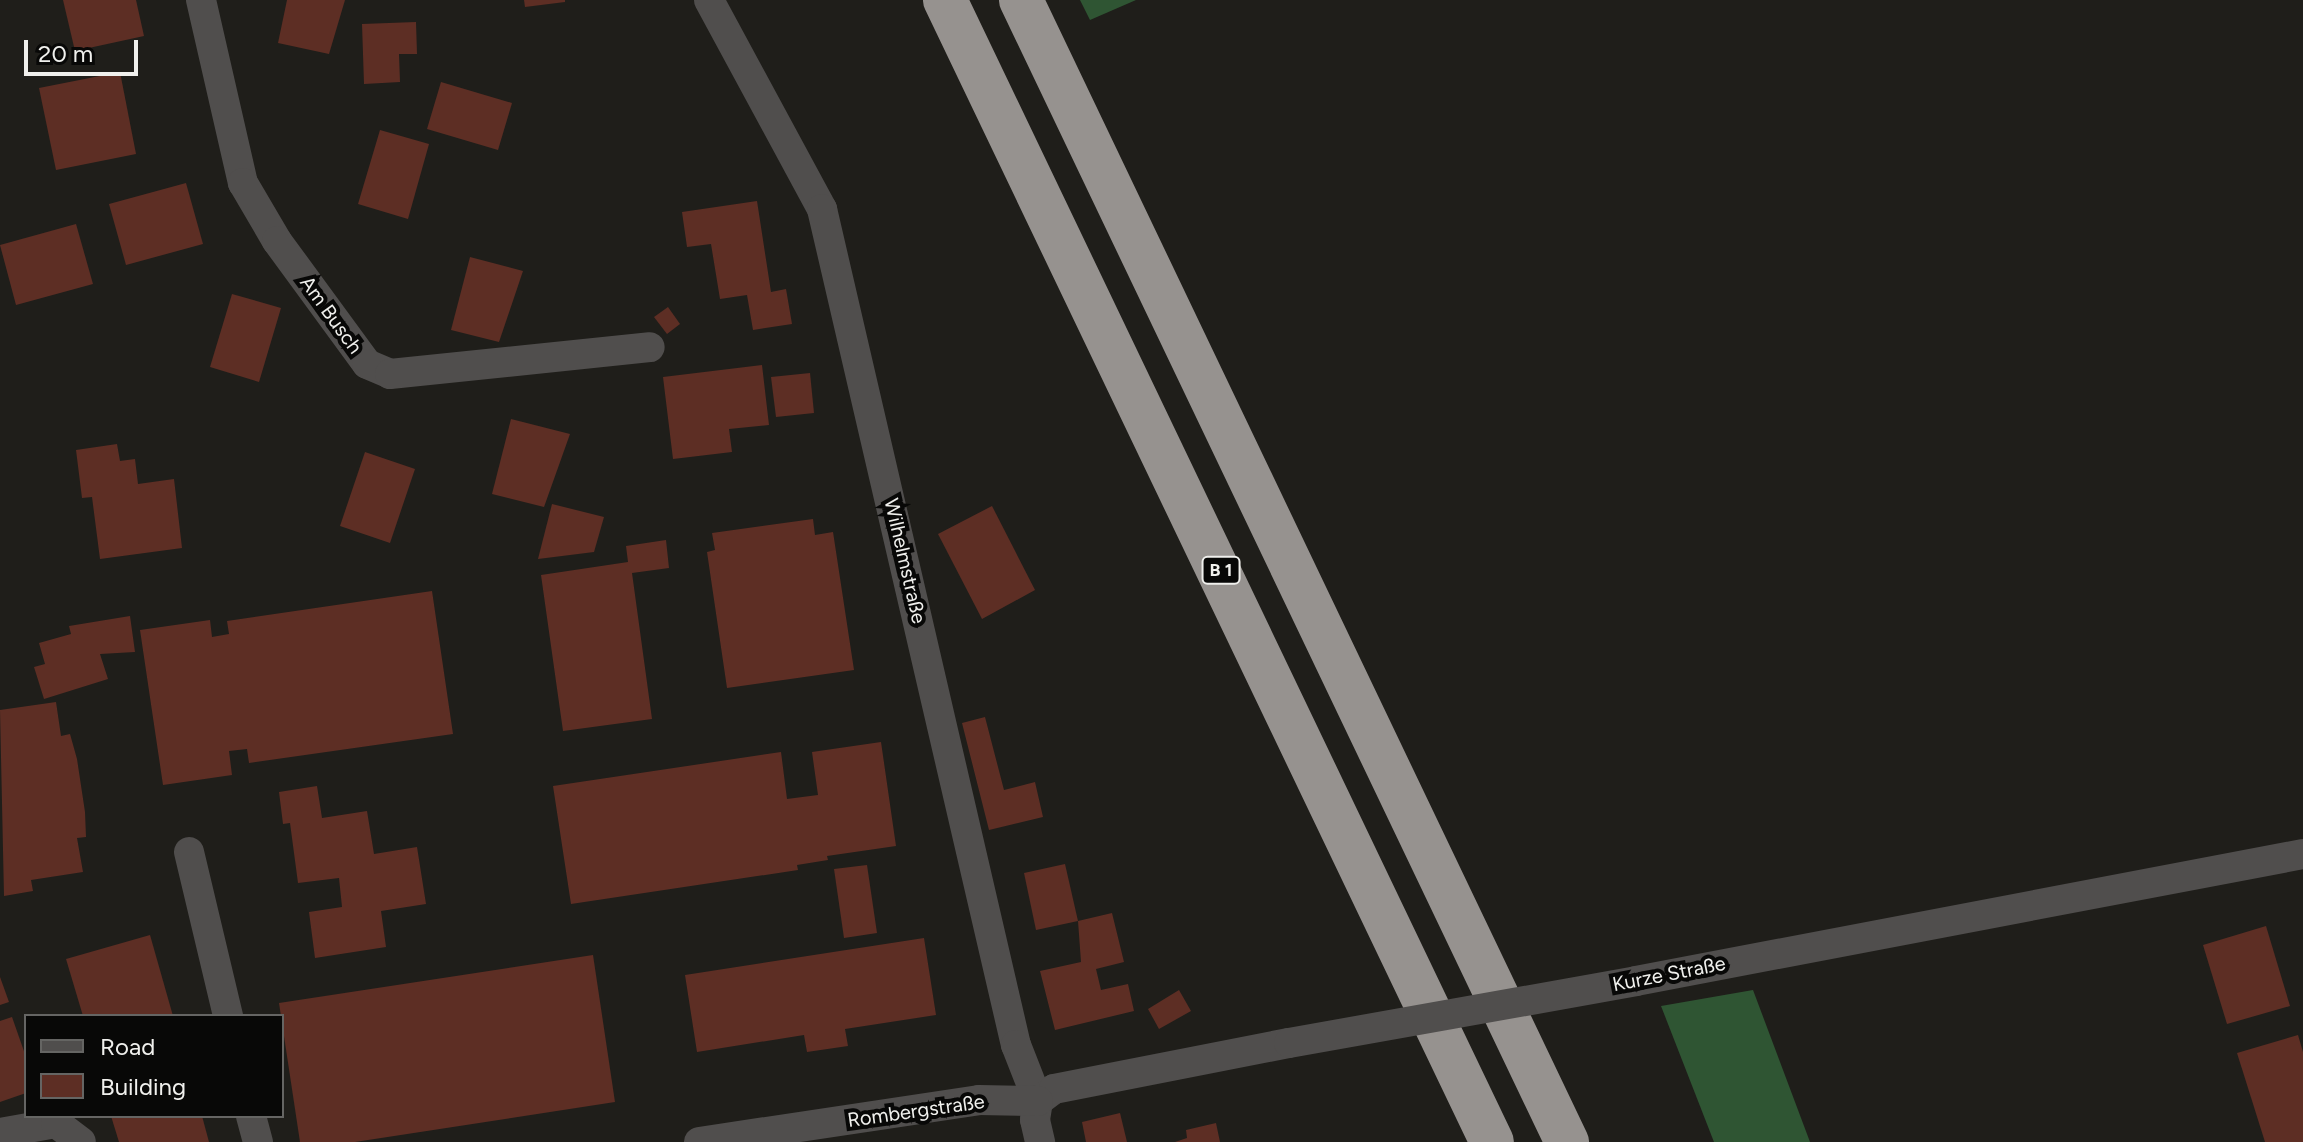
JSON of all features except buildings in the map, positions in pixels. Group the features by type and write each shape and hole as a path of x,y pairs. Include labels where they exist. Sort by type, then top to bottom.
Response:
{"highway":[{"name":"B 1","path":"945,0 1492,1142"},
{"path":"1021,0 1567,1142"}],"street":[{"name":"Am Busch","path":"201,0 243,183 277,241 367,364 390,374 650,347"},
{"name":"Wilhelmstraße","path":"709,0 822,209 1016,1045 1038,1101 1035,1120 1040,1142"},
{"path":"189,852 228,1014"},
{"name":"Kurze Straße","path":"1038,1101 1054,1089 1289,1043 1636,981 2303,854"},
{"name":"Rombergstraße","path":"699,1142 979,1100 1038,1101"},
{"path":"252,1118 258,1142"},
{"path":"0,1133 56,1123 81,1142"}],"green space":[{"path":"1080,0 1136,0 1090,20"},
{"path":"1753,990 1810,1142 1714,1142 1661,1006"}]}
